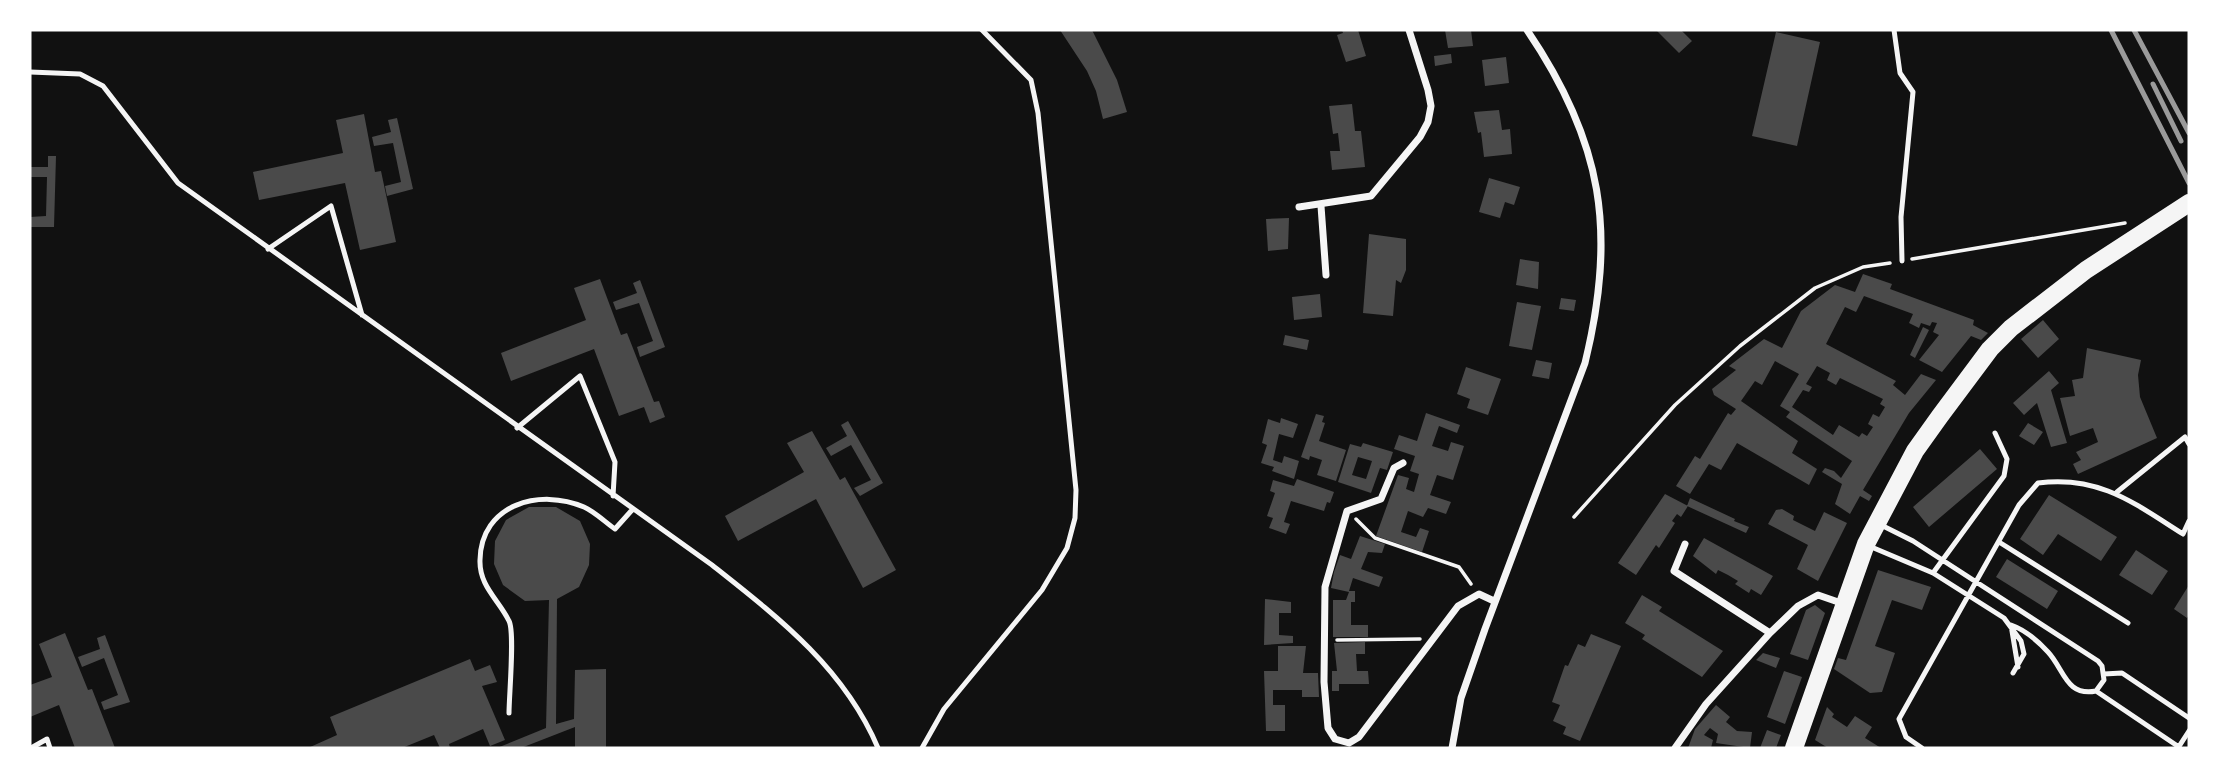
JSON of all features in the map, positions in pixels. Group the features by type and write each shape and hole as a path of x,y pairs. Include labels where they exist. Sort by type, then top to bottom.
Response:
{"main road":[{"path":"1794,748 1866,544 1915,452 1997,342 2033,310 2086,270 2189,204"}],"street":[{"path":"1299,207 1321,206 1370,196 1420,137 1428,122 1431,106 1429,90 1409,30"},
{"path":"1452,748 1461,698 1494,601 1585,363 1596,318 1601,273 1602,227 1595,176 1582,131 1565,89 1527,30"},
{"path":"1321,206 1326,275"},
{"path":"1403,463 1394,468 1381,499 1348,510 1328,569 1324,640 1328,728 1335,739 1349,743 1359,737 1458,606 1479,594 1494,601"},
{"path":"1685,544 1674,571 1770,633"},
{"path":"1675,748 1706,704 1798,606 1818,595 1845,604"}],"lane":[{"path":"922,748 944,709 1042,590 1067,548 1075,518 1076,490 1038,113 1031,80 982,30"},
{"path":"1894,30 1900,73 1913,92 1901,217 1902,261"},
{"path":"30,72 80,74 103,86 178,183 752,596 822,658 847,692 877,748"},
{"path":"268,249 331,206 362,316"},
{"path":"517,428 580,376 615,463 613,496"},
{"path":"1933,573 2004,476 2007,459 1995,433"},
{"path":"2116,492 2185,437 2189,444"},
{"path":"1922,748 1906,737 1899,719 1966,595 2019,505 2038,483 2062,480 2116,492 2183,534 2189,521"},
{"path":"509,713 511,623 488,594 480,560 488,526 515,503 548,499 585,508 615,529 632,510"},
{"path":"1866,544 1933,573 2011,625 2022,629 2049,653 2068,685 2086,693 2096,691 2104,680 2098,661 1913,541 1876,523"},
{"path":"1999,542 2128,623"},
{"path":"2011,625 2024,654 2013,673"},
{"path":"2011,625 2018,667"},
{"path":"2104,674 2122,673 2189,718"},
{"path":"2096,691 2178,747 2189,731"},
{"path":"31,748 47,739 50,748"}],"path":[{"path":"1574,517 1675,405 1740,346 1815,288 1863,267 2129,223"},
{"path":"1348,510 1375,538 1459,567 1479,594"},
{"path":"1324,640 1433,640"}],"building":[{"path":"1060,30 1092,30 1117,80 1127,112 1103,119 1096,91 1087,71"},
{"path":"1342,30 1358,30 1366,56 1346,62 1337,35 1343,33"},
{"path":"1445,30 1471,30 1473,46 1448,48"},
{"path":"1656,30 1681,30 1692,41 1679,53"},
{"path":"1776,32 1820,42 1797,146 1752,136"},
{"path":"1451,54 1452,63 1435,66 1434,56"},
{"path":"1506,57 1509,83 1485,86 1482,60"},
{"path":"1352,104 1355,131 1361,131 1365,167 1332,170 1330,151 1340,151 1338,133 1333,134 1329,106"},
{"path":"1499,110 1502,130 1510,129 1512,154 1484,157 1481,132 1478,133 1474,112"},
{"path":"364,114 375,172 381,171 396,242 360,250 345,183 259,200 253,172 343,153 336,120"},
{"path":"397,118 413,189 387,196 385,186 401,182 393,143 374,146 372,137 391,132 388,120"},
{"path":"48,156 56,156 54,227 30,227 30,217 46,216 47,177 30,177 30,167 48,167"},
{"path":"1489,178 1520,187 1514,205 1505,202 1500,218 1479,212"},
{"path":"1289,218 1288,249 1268,251 1266,219"},
{"path":"1369,234 1406,239 1406,270 1401,283 1396,280 1393,316 1363,313"},
{"path":"1520,259 1539,262 1538,289 1516,285"},
{"path":"1863,274 1892,284 1890,289 1974,320 1973,325 1988,333 1981,340 1971,336 1942,372 1919,360 1939,335 1933,332 1937,323 1932,322 1930,326 1921,323 1919,328 1909,323 1913,314 1864,296 1856,312 1845,307 1826,344 1896,381 1893,385 1905,395 1921,374 1936,380 1909,413 1863,490 1872,496 1869,501 1860,496 1850,514 1835,504 1842,484 1822,472 1825,468 1834,471 1841,478 1852,461 1786,417 1790,412 1780,406 1799,374 1775,361 1762,385 1755,381 1741,401 1798,441 1792,453 1817,469 1809,485 1737,443 1721,470 1709,464 1690,494 1676,486 1695,456 1700,459 1728,413 1731,415 1736,409 1714,395 1712,389 1736,370 1729,366 1764,339 1782,348 1801,311 1835,285 1855,292","holes":["1817,366 1830,373 1827,380 1836,385 1840,378 1883,399 1880,404 1885,407 1879,417 1873,414 1868,424 1873,427 1867,436 1862,433 1859,437 1839,425 1833,435 1792,407 1803,390 1809,392 1812,387 1806,384"]},
{"path":"600,279 621,335 627,333 654,402 659,401 665,417 650,423 644,407 619,416 594,349 511,381 501,353 586,320 574,288"},
{"path":"640,280 665,347 640,357 637,347 653,341 639,303 616,310 613,302 637,293 633,283"},
{"path":"1320,294 1322,317 1294,320 1292,297"},
{"path":"1561,298 1576,300 1574,311 1559,309"},
{"path":"1517,302 1541,306 1532,350 1509,346"},
{"path":"2043,320 2059,339 2038,358 2021,339"},
{"path":"1923,327 1929,330 1915,358 1910,355"},
{"path":"1285,335 1309,340 1307,350 1283,345"},
{"path":"2087,348 2141,360 2138,375 2140,397 2157,438 2078,474 2073,464 2081,460 2076,452 2098,442 2093,428 2070,436 2060,398 2075,396 2072,380 2083,378"},
{"path":"1536,360 1552,363 1549,379 1532,376"},
{"path":"1466,367 1501,379 1488,415 1467,408 1470,399 1457,394"},
{"path":"2049,371 2059,383 2051,390 2067,443 2051,447 2037,403 2024,415 2013,403"},
{"path":"1426,413 1460,425 1457,433 1439,426 1432,446 1448,451 1451,442 1464,446 1453,480 1437,475 1430,495 1451,502 1446,514 1428,508 1423,517 1408,511 1401,532 1416,537 1420,528 1429,531 1422,552 1376,536 1398,475 1409,478 1406,489 1414,492 1419,474 1410,471 1415,456 1394,449 1399,435 1417,441"},
{"path":"1316,414 1324,416 1322,422 1325,423 1319,441 1346,450 1336,481 1317,475 1322,460 1310,456 1309,460 1301,457"},
{"path":"1281,418 1298,424 1293,438 1279,434 1273,460 1282,463 1284,456 1299,461 1294,479 1272,471 1274,467 1261,463 1267,445 1262,443 1268,419 1280,423"},
{"path":"848,421 883,483 860,496 854,488 871,480 851,445 831,456 826,448 847,436 841,425"},
{"path":"2028,423 2043,432 2034,445 2019,436"},
{"path":"812,431 840,480 845,477 896,570 863,588 816,499 738,541 725,516 804,472 787,443"},
{"path":"1363,443 1393,452 1387,470 1380,468 1371,493 1338,482 1350,444 1361,447","holes":["1358,457 1372,461 1366,479 1352,475"]},
{"path":"1980,449 1997,469 1929,527 1913,507"},
{"path":"1297,479 1334,492 1330,503 1327,502 1324,511 1291,501 1284,522 1290,524 1286,534 1269,528 1273,518 1267,516 1275,493 1270,491 1273,480 1294,486"},
{"path":"1665,494 1688,506 1681,517 1677,514 1672,521 1675,523 1659,548 1656,545 1636,575 1618,563"},
{"path":"2049,495 2117,537 2101,561 2058,534 2043,555 2020,539"},
{"path":"1690,498 1749,527 1746,533 1687,506"},
{"path":"529,507 556,507 580,521 590,544 589,565 579,587 557,599 556,724 574,719 575,670 606,669 606,748 575,748 575,727 521,748 497,748 546,728 549,600 525,601 503,585 494,564 495,541 506,520"},
{"path":"1782,509 1794,516 1793,520 1815,531 1824,512 1847,523 1818,581 1797,569 1808,545 1768,524 1776,510"},
{"path":"1360,536 1385,544 1382,553 1368,552 1361,569 1383,577 1379,587 1353,578 1349,591 1355,591 1355,602 1351,602 1351,625 1368,625 1368,637 1333,637 1333,600 1346,600 1349,592 1331,588 1334,572 1340,555 1351,559"},
{"path":"1704,538 1773,576 1761,595 1751,589 1749,593 1735,584 1738,581 1718,570 1716,574 1693,556"},
{"path":"2136,550 2168,571 2152,595 2119,575"},
{"path":"2007,559 2058,591 2047,609 1996,577"},
{"path":"1878,570 1931,587 1922,610 1892,600 1875,646 1895,653 1882,692 1870,693 1834,669 1838,658 1846,660"},
{"path":"2189,585 2189,615 2187,618 2174,609"},
{"path":"1642,595 1662,607 1659,611 1723,651 1702,677 1642,639 1645,635 1625,623"},
{"path":"1265,599 1291,602 1291,613 1279,613 1279,635 1293,636 1293,643 1264,645"},
{"path":"1815,605 1825,613 1808,660 1790,654 1806,610"},
{"path":"65,633 88,690 92,689 115,748 75,748 59,705 30,717 30,685 52,677 39,644"},
{"path":"1591,634 1621,646 1580,741 1563,734 1566,727 1553,721 1560,705 1552,702 1565,665 1568,666 1578,644 1585,647"},
{"path":"105,635 130,702 104,710 101,702 118,695 104,658 82,667 78,657 100,649 97,638"},
{"path":"1365,642 1365,654 1356,654 1357,671 1368,671 1369,684 1339,684 1339,691 1332,691 1332,671 1337,671 1334,643"},
{"path":"1278,646 1306,646 1303,673 1318,673 1319,697 1302,697 1302,690 1273,690 1273,705 1285,705 1285,731 1266,731 1264,671 1278,671"},
{"path":"1763,653 1780,658 1776,668 1756,660"},
{"path":"470,659 475,671 490,665 497,682 482,686 505,740 490,746 483,729 449,744 450,748 440,748 434,735 402,748 308,748 337,735 330,717"},
{"path":"1784,671 1802,677 1785,724 1767,717"},
{"path":"1716,705 1730,717 1726,722 1737,731 1752,732 1750,748 1716,743 1718,734 1710,728 1704,735 1713,740 1711,748 1688,748 1695,729"},
{"path":"1827,707 1834,714 1832,717 1847,727 1855,716 1872,727 1865,738 1881,748 1828,748 1815,740"},
{"path":"1767,730 1781,735 1776,748 1760,748"}],"railway":[{"path":"2111,30 2189,183"},
{"path":"2134,30 2189,133"},
{"path":"2153,84 2181,141"}]}
